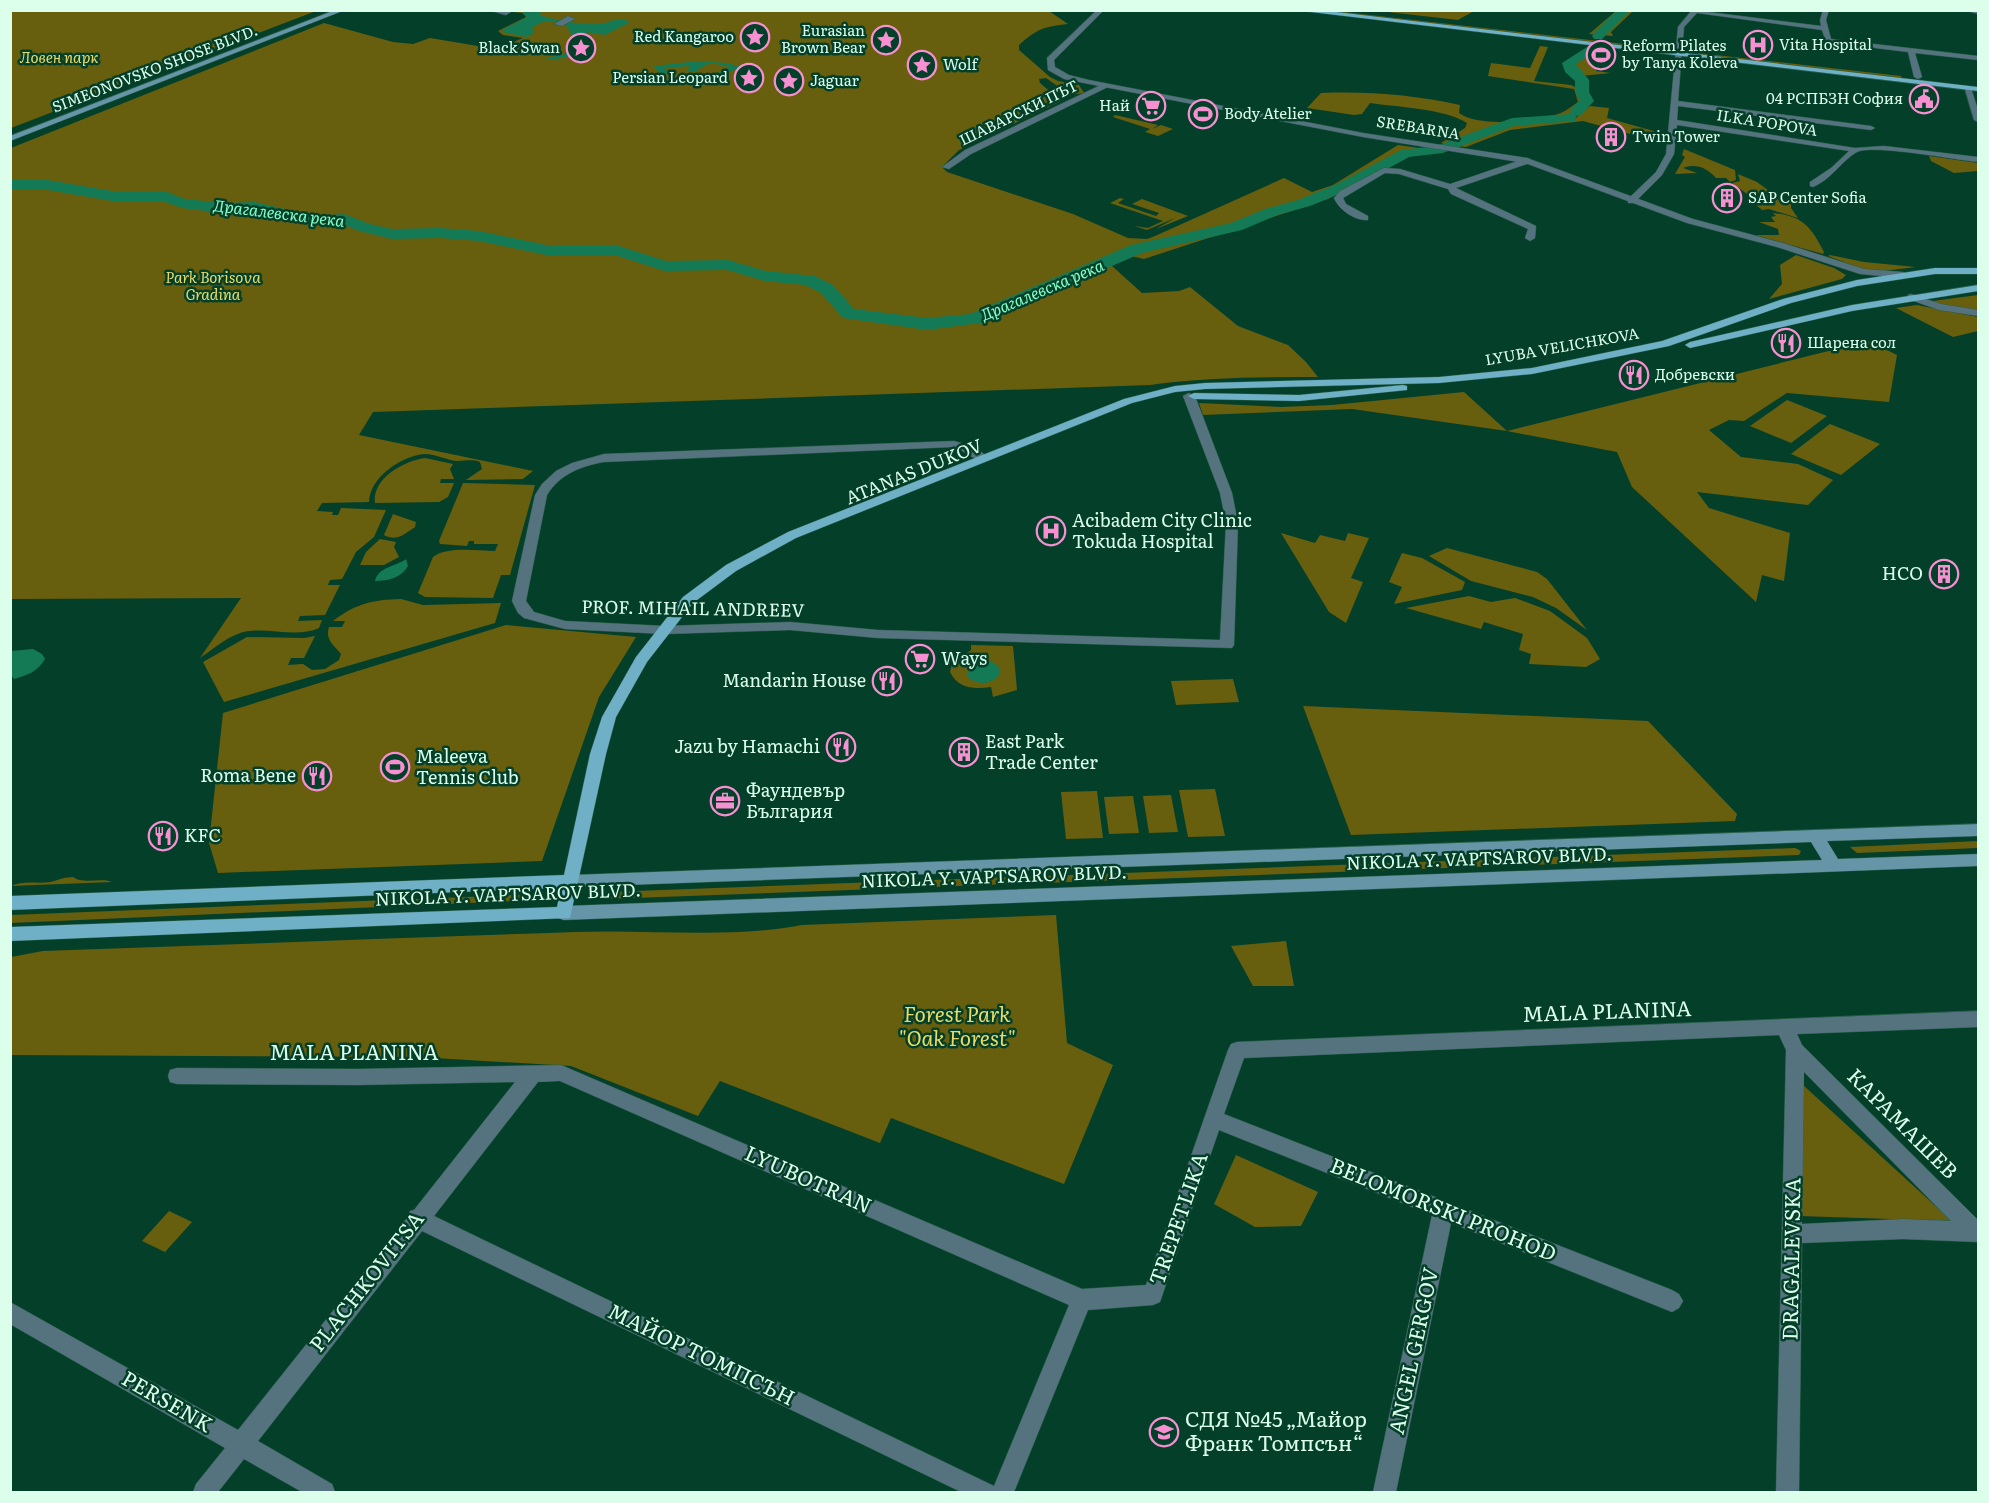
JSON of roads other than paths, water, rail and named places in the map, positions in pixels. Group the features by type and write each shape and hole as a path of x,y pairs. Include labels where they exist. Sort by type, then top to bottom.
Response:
{"main road":[{"name":"SIMEONOVSKO SHOSE BLVD.","path":"10,139 342,10"},
{"path":"1297,10 1978,84"},
{"path":"1343,10 1978,90"},
{"name":"SREBARNA","path":"1903,275 1935,271 1978,271"},
{"path":"1903,275 1926,276 1943,283 1943,287 1931,294"},
{"name":"LYUBA VELICHKOVA","path":"1144,396 1175,389 1229,384 1439,380 1532,371 1665,344 1787,301 1857,283 1903,275"},
{"path":"1911,297 1978,288"},
{"path":"1833,290 1831,297 1838,302 1862,306"},
{"name":"LYUBA VELICHKOVA","path":"1189,396 1299,398 1492,382 1554,374 1911,297"},
{"path":"1293,383 1301,384 1308,389 1306,396 1299,398"},
{"path":"1229,384 1222,386 1220,390 1232,396"},
{"name":"ATANAS DUKOV","path":"564,913 598,754 609,717 641,660 688,600 731,568 766,548 823,521 1144,396"},
{"name":"ATANAS DUKOV","path":"669,626 741,572 799,539 1145,402 1189,396"},
{"name":"NIKOLA Y. VAPTSAROV BLVD.","path":"10,903 1978,830"},
{"path":"1815,836 1833,864"},
{"name":"NIKOLA Y. VAPTSAROV BLVD.","path":"10,934 1978,860"}],"street":[{"path":"491,10 506,13 511,10"},
{"name":"SREBARNA","path":"1101,10 1057,51 1049,62 1051,68 1060,74 1106,86 1349,133 1527,161 1690,221 1780,245 1876,275 1903,275"},
{"path":"1826,10 1824,28 1828,41 1978,58"},
{"path":"1969,10 1978,12"},
{"path":"1631,201 1663,167 1670,154 1681,27 1695,11 1824,28"},
{"path":"1911,51 1918,77"},
{"name":"ШАВАРСКИ ПЪТ","path":"946,167 968,152 1106,86"},
{"path":"1967,88 1978,120"},
{"path":"1676,103 1871,128"},
{"name":"ILKA POPOVA","path":"1674,122 1855,150 1884,148 1978,160"},
{"path":"1813,184 1834,170 1855,150"},
{"path":"1365,218 1342,206 1338,198 1342,193 1383,171 1404,174 1440,187 1451,187 1527,161"},
{"path":"1451,187 1454,192 1533,228 1534,231 1530,238"},
{"path":"1850,268 1859,276 1857,283"},
{"path":"1911,297 1939,307 1978,313"},
{"name":"PROF. MIHAIL ANDREEV","path":"983,458 971,449 954,444 604,458 561,471 549,481 541,495 519,594 523,610 545,621 565,625 790,626 878,634 1227,645 1232,523 1226,493 1189,396"},
{"name":"MALA PLANINA","path":"1238,1050 1978,1019"},
{"name":"DRAGALEVSKA","path":"1785,1028 1795,1050 1788,1492"},
{"name":"TREPETLIKA","path":"1082,1300 1153,1295 1238,1050"},
{"name":"КАРАМАШЕВ","path":"1795,1050 1872,1130 1977,1232"},
{"name":"LYUBOTRAN","path":"533,1074 561,1073 567,1075 1082,1300"},
{"name":"MALA PLANINA","path":"177,1076 533,1074"},
{"name":"PLACHKOVITSA","path":"204,1492 417,1218 533,1074"},
{"name":"BELOMORSKI PROHOD","path":"1214,1119 1672,1301"},
{"name":"ANGEL GERGOV","path":"1385,1492 1443,1210"},
{"name":"МАЙОР ТОМПСЪН","path":"417,1218 985,1492"},
{"path":"1793,1234 1903,1229 1977,1232"},
{"path":"1003,1492 1082,1300"},
{"name":"PERSENK","path":"10,1312 324,1492"}],"waterway":[{"name":"Драгалевска река","path":"1598,36 1625,10"},
{"name":"Драгалевска река","path":"1576,112 1587,101 1582,92 1582,80 1570,69 1569,63 1590,49"},
{"name":"Драгалевска река","path":"10,184 48,185 112,196 167,197 182,203 223,208 255,207 315,221 344,219 365,228 392,234 440,233 479,236 551,251 619,251 665,266 728,265 765,276 809,280 827,289 849,314 927,324 974,319 1137,249 1236,227 1271,212 1304,203 1343,187 1406,153 1438,150 1512,122 1570,118"}],"place":[{"name":"Red Kangaroo","path":"755,37"},
{"name":"Eurasian Brown Bear","path":"886,40"},
{"name":"Vita Hospital","path":"1758,45"},
{"name":"Black Swan","path":"581,48"},
{"name":"Reform Pilates by Tanya Koleva","path":"1601,55"},
{"name":"Wolf","path":"922,65"},
{"name":"Persian Leopard","path":"749,78"},
{"name":"Jaguar","path":"789,81"},
{"name":"04 РСПБЗН София","path":"1924,99"},
{"name":"Най","path":"1151,106"},
{"name":"Body Atelier","path":"1203,114"},
{"name":"Twin Tower","path":"1611,137"},
{"name":"SAP Center Sofia","path":"1727,198"},
{"name":"Шарена сол","path":"1786,343"},
{"name":"Добревски","path":"1634,375"},
{"name":"Acibadem City Clinic Tokuda Hospital","path":"1051,531"},
{"name":"НСО","path":"1944,574"},
{"name":"Ways","path":"920,659"},
{"name":"Mandarin House","path":"887,681"},
{"name":"Jazu by Hamachi","path":"841,747"},
{"name":"East Park Trade Center","path":"964,752"},
{"name":"Maleeva Tennis Club","path":"395,767"},
{"name":"Roma Bene","path":"317,776"},
{"name":"Фаундевър България","path":"725,801"},
{"name":"KFC","path":"163,836"},
{"name":"СДЯ №45 „Майор Франк Томпсън“","path":"1164,1432"}],"park label":[{"name":"Ловен парк","path":"59,58"},
{"name":"Park Borisova Gradina","path":"213,286"},
{"name":"Forest Park \"Oak Forest\"","path":"957,1027"}]}
